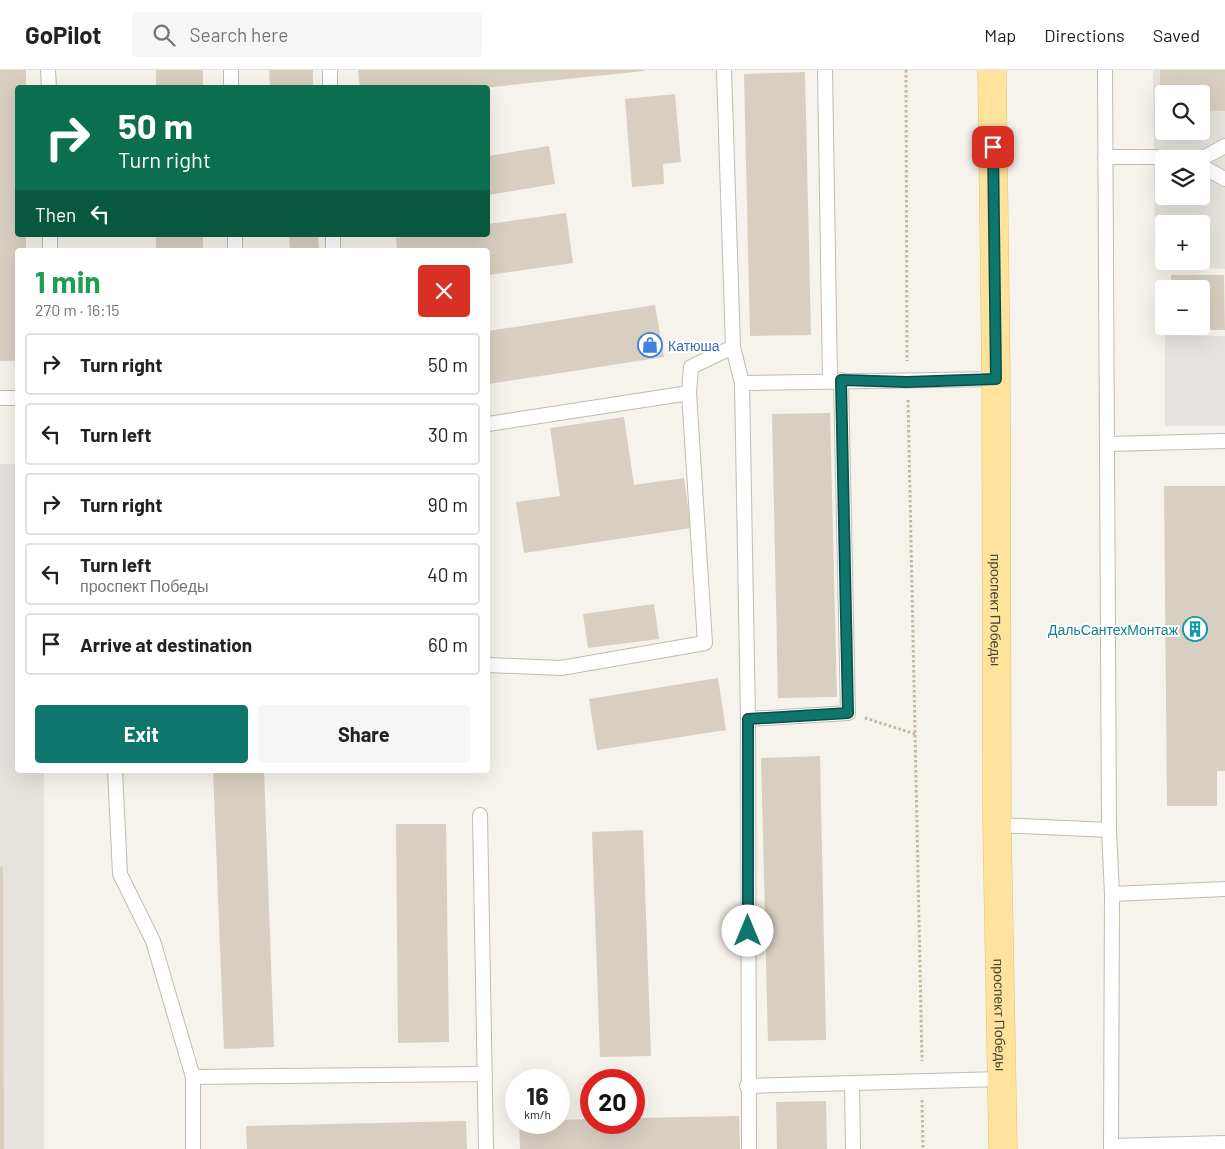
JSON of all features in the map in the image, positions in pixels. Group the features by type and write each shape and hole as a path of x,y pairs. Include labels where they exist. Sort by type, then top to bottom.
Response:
{"main road":[{"name":"проспект Победы","path":"992,70 996,379 997,825 1003,1149"}],"lane":[{"path":"48,70 49,85"},
{"path":"231,70 231,85"},
{"path":"330,70 330,85"},
{"path":"724,70 733,347 742,383 748,719 747,1086 749,1149"},
{"path":"748,719 848,713 825,70"},
{"path":"1105,70 1109,830 1112,894 1111,1148 1225,1143"},
{"path":"1210,154 1225,146"},
{"path":"1105,157 1155,157"},
{"path":"1210,171 1225,179"},
{"path":"490,665 561,668 706,643 689,393 691,366 733,347"},
{"path":"742,383 907,382 996,379"},
{"path":"490,424 689,393"},
{"path":"0,398 15,398"},
{"path":"1108,444 1225,441"},
{"path":"115,773 120,874 152,941 193,1077 192,1149"},
{"path":"480,815 486,1149"},
{"path":"997,825 1109,830"},
{"path":"1112,894 1225,889"},
{"path":"193,1077 485,1074"},
{"path":"747,1086 1002,1079"},
{"path":"852,1083 853,1149"}],"path":[{"path":"906,70 907,382 923,1149"},
{"path":"848,713 915,734"}],"shaded area":[{"path":"1153,70 1225,70 1225,269 1210,268 1210,215 1155,215 1155,266"},
{"path":"1165,335 1225,336 1225,426 1165,426"},
{"path":"0,464 15,464 15,773 44,773 44,1149 0,1149"}],"building":[{"path":"0,70 26,70 26,85 15,85 15,237 26,237 26,248 15,248 15,361 0,361"},
{"path":"156,70 203,70 203,85 156,85"},
{"path":"269,70 313,70 313,85 270,85"},
{"path":"358,70 644,70 490,87 490,85 360,85"},
{"path":"1160,70 1225,70 1225,111 1210,111 1210,85 1160,85"},
{"path":"805,72 811,335 750,336 744,74"},
{"path":"675,94 681,162 663,164 664,184 632,187 625,99"},
{"path":"549,146 555,184 490,195 490,156"},
{"path":"566,213 573,263 490,275 490,248 397,248 396,238 402,237 490,237 490,224"},
{"path":"156,237 203,237 203,248 156,248"},
{"path":"289,237 318,237 319,248 290,248"},
{"path":"1171,275 1224,275 1225,330 1210,330 1210,280 1171,280"},
{"path":"655,305 664,357 490,384 490,331"},
{"path":"830,413 837,697 778,698 772,414"},
{"path":"624,417 634,485 684,478 691,528 524,553 516,502 560,496 550,428"},
{"name":"ДальСантехМонтаж","path":"1164,486 1225,486 1225,771 1217,771 1217,806 1167,806"},
{"path":"654,604 659,639 588,648 583,614"},
{"path":"718,678 726,730 597,750 589,699"},
{"path":"820,756 826,1040 768,1041 761,758"},
{"path":"213,773 264,773 274,1047 224,1049"},
{"path":"396,824 446,824 449,1042 398,1043"},
{"path":"643,830 651,1056 600,1057 592,832"},
{"path":"0,867 3,867 4,1149 0,1149"},
{"path":"826,1101 827,1149 777,1149 776,1102"},
{"path":"739,1116 740,1149 520,1149 519,1134 570,1134 570,1120 580,1119 580,1134 645,1134 645,1118"},
{"path":"466,1121 467,1149 247,1149 246,1126"}],"place":[{"name":"Катюша","path":"650,345"},
{"name":"ДальСантехМонтаж","path":"1195,629"}],"route":[{"path":"748,931 748,719 848,713 841,380 907,382 996,379 993,147"}]}
